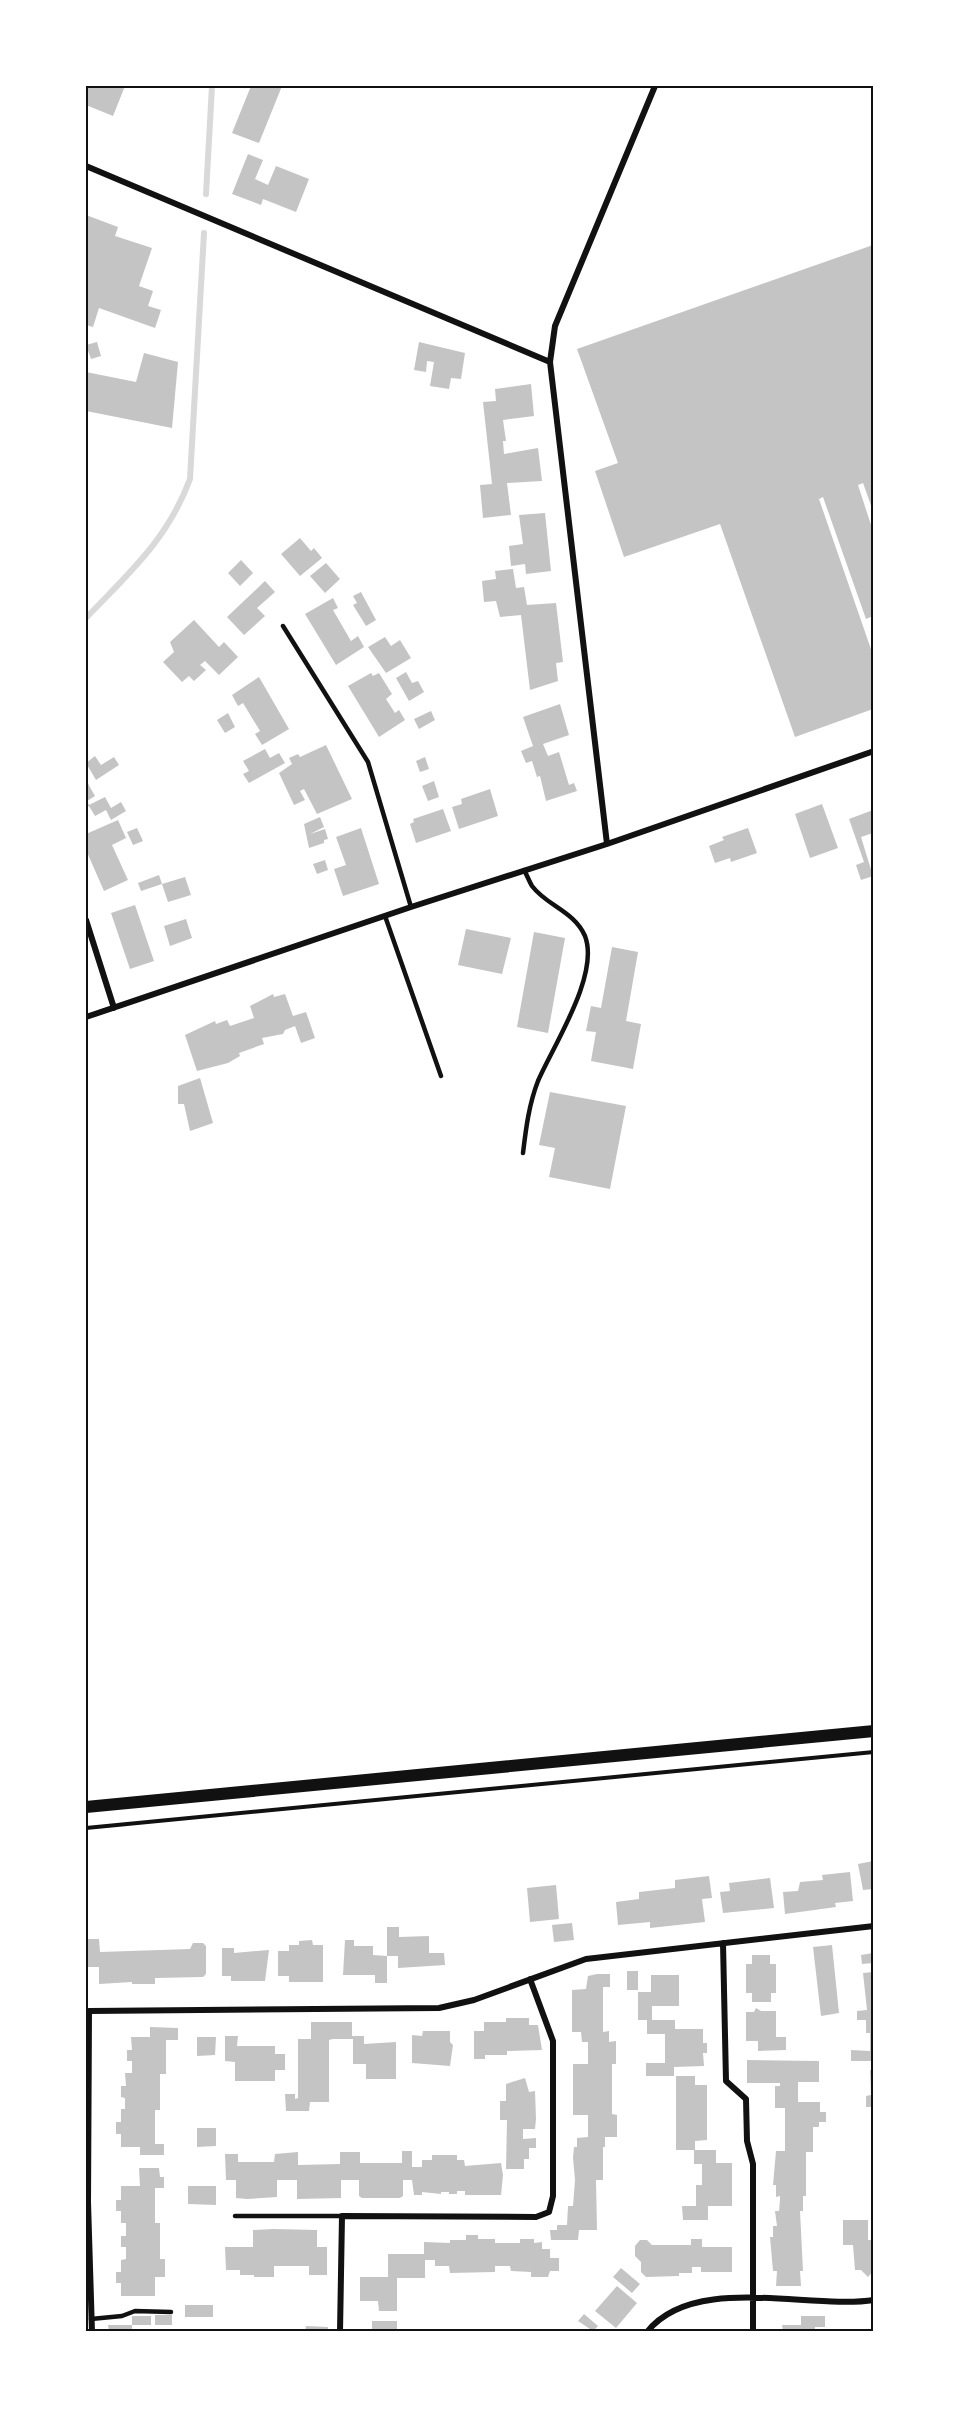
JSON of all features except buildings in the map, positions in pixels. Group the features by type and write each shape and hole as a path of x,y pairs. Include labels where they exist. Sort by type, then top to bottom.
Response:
{"main road":[{"path":"86,1807 873,1731"}],"street":[{"path":"607,844 550,362 555,326 655,86"},
{"path":"86,165 550,362"},
{"path":"86,1017 411,907 607,844 873,752"},
{"path":"86,920 114,1008"},
{"path":"92,2331 87,2202 89,2011 439,2008 474,2000 586,1959 873,1926"},
{"path":"723,1943 726,2081 746,2099 747,2141 753,2164 753,2331"},
{"path":"340,2331 342,2216 536,2217 549,2212 554,2196 553,2041 530,1979"},
{"path":"648,2331 676,2308 705,2300 873,2300"}],"lane":[{"path":"283,626 368,762 411,907"},
{"path":"523,1153 532,1100 538,1080 566,1027 586,968 588,949 585,936 576,921 532,886 524,870"},
{"path":"385,916 441,1076"},
{"path":"235,2216 342,2216"},
{"path":"91,2319 122,2316 135,2311 171,2312"}],"path":[{"path":"86,1828 873,1752"}],"waterway":[{"path":"206,194 212,86"},
{"path":"86,618 132,570 159,537 171,520 190,479 204,233"}]}
